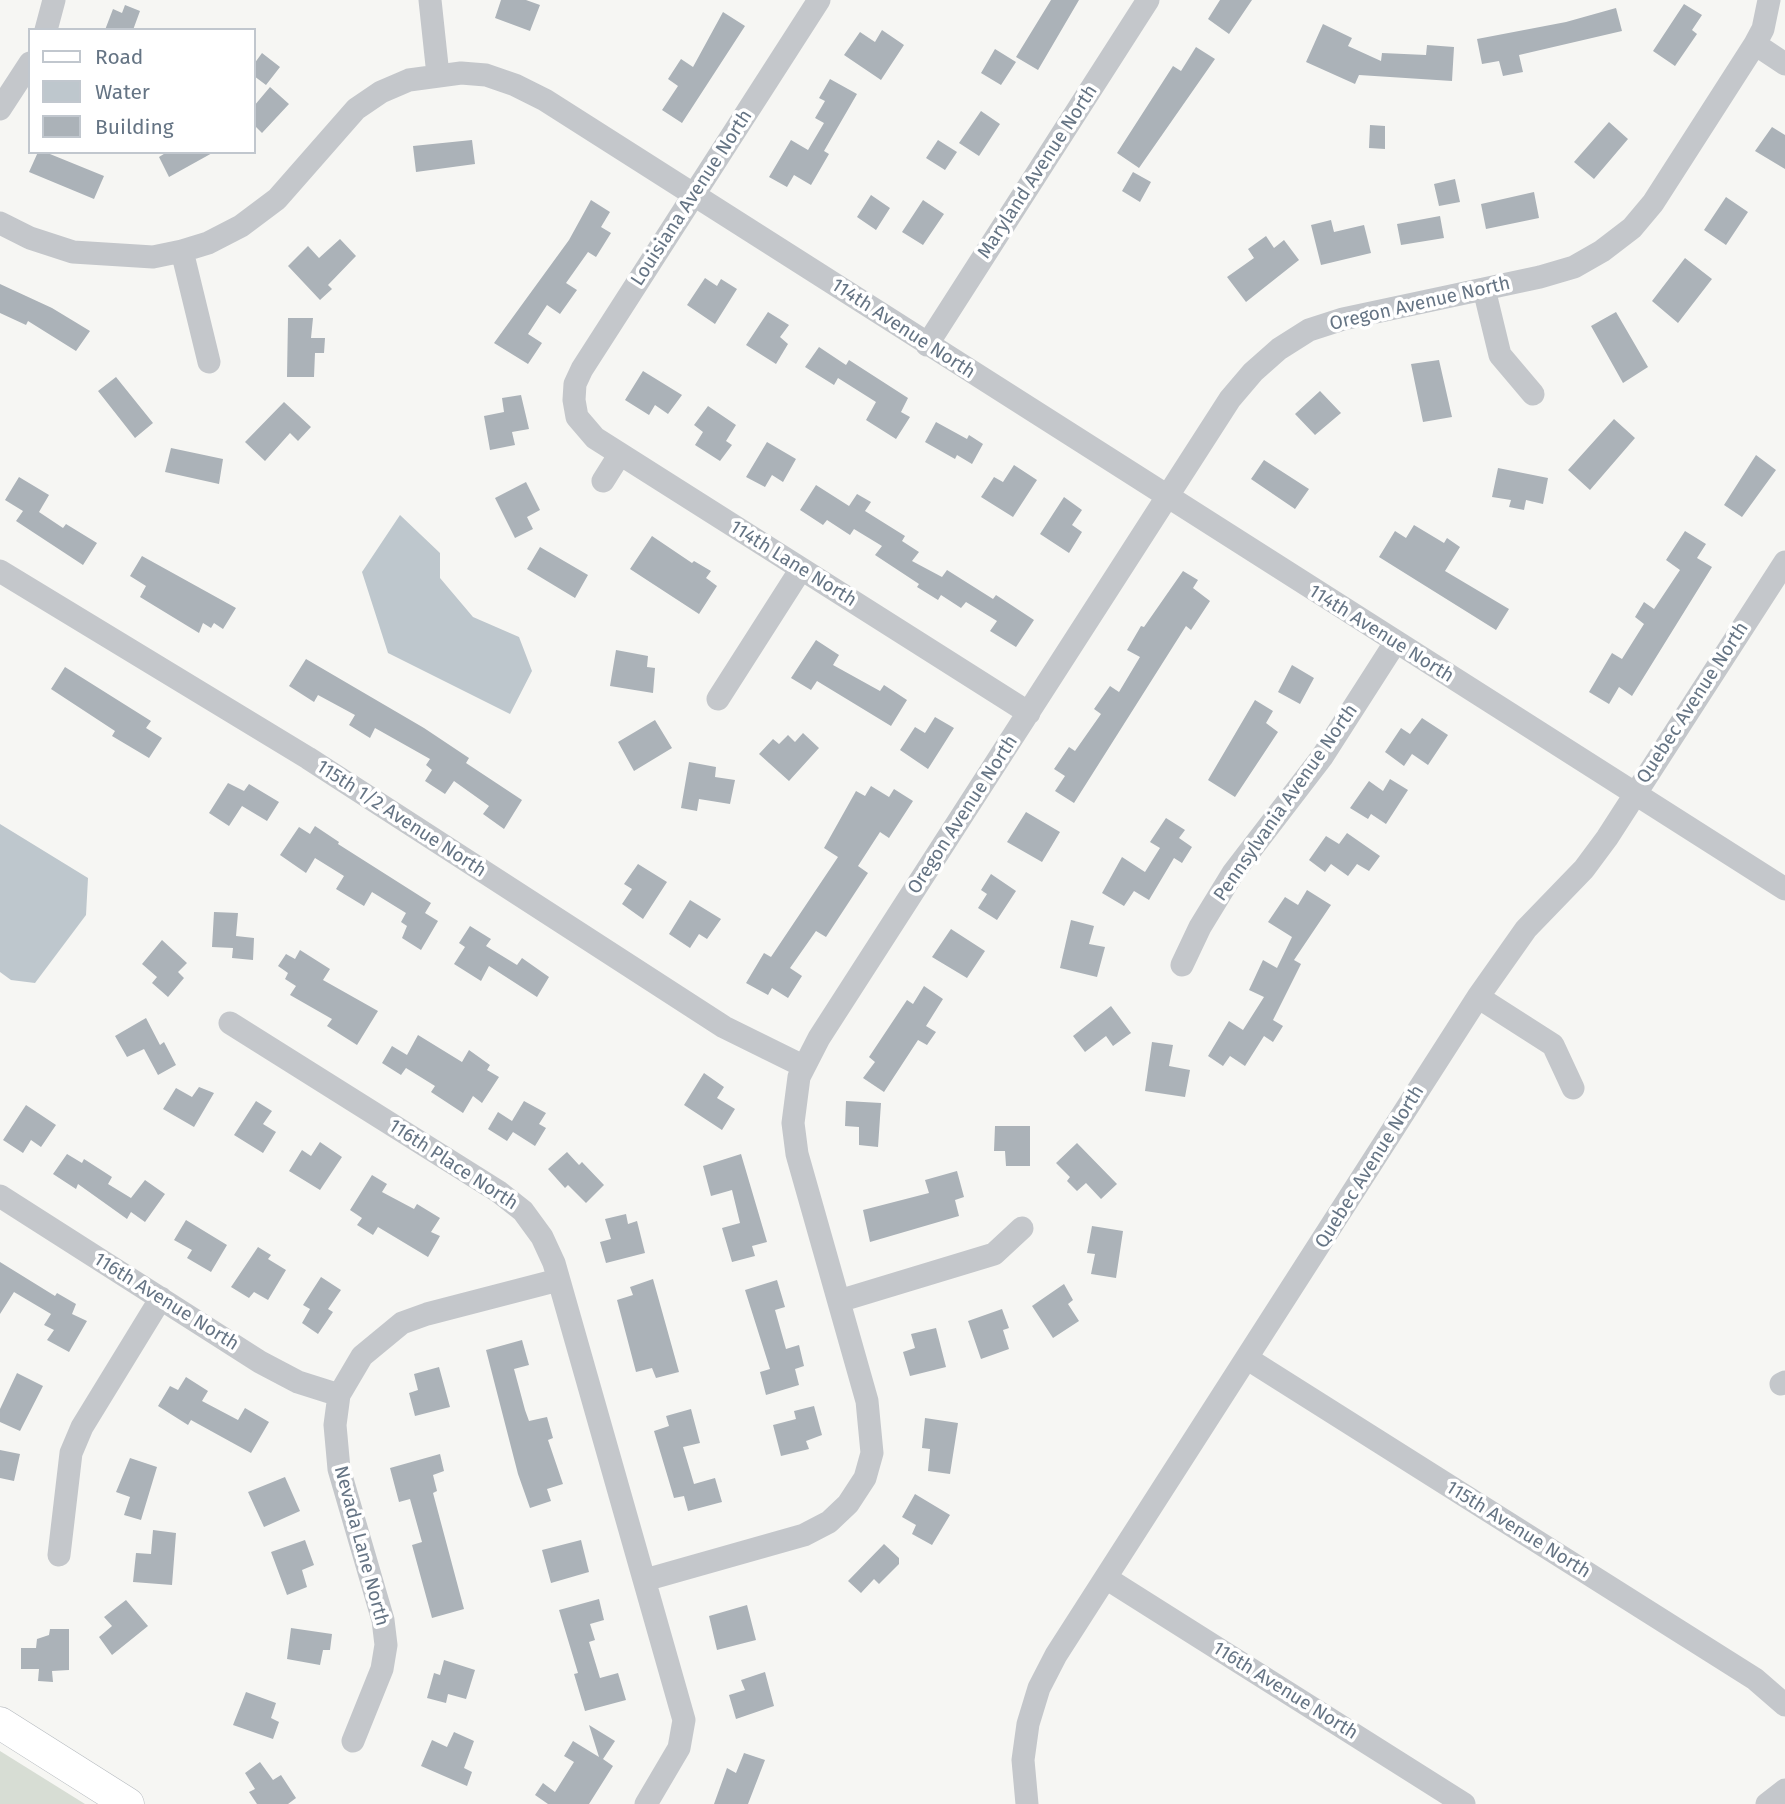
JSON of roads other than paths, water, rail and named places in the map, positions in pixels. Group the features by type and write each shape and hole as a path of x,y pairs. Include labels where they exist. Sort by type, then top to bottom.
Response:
{"street":[{"path":"47,28 54,0"},
{"path":"430,0 438,75"},
{"name":"Louisiana Avenue North","path":"573,400 575,384 582,369 819,0"},
{"name":"Maryland Avenue North","path":"928,345 1148,0"},
{"name":"Oregon Avenue North","path":"645,1580 804,1535 829,1522 848,1504 865,1478 872,1453 867,1401 797,1154 793,1123 803,1066 1230,400 1253,372 1279,349 1309,330 1343,319 1574,267 1602,251 1632,228 1653,203 1755,44 1763,29 1769,0"},
{"path":"1755,44 1785,64"},
{"path":"0,109 28,66"},
{"name":"114th Avenue North","path":"0,223 30,238 73,252 153,257 182,251 208,243 241,226 277,199 356,109 381,92 409,80 438,75 486,75 514,85 545,100 695,195 1785,890"},
{"path":"182,251 209,362"},
{"path":"1484,289 1500,355 1533,394"},
{"name":"114th Lane North","path":"573,400 577,417 585,428 620,454 1029,713"},
{"path":"603,481 620,454"},
{"name":"Quebec Avenue North","path":"1027,1804 1023,1760 1028,1724 1038,1688 1056,1655 1478,997 1526,929 1584,869 1785,564"},
{"path":"718,699 801,569"},
{"name":"115th 1/2 Avenue North","path":"0,570 318,764 724,1027 803,1066"},
{"name":"Pennsylvania Avenue North","path":"1182,965 1200,927 1233,873 1322,757 1395,643"},
{"path":"1478,997 1553,1045 1573,1088"},
{"name":"116th Place North","path":"230,1023 499,1192 523,1211 542,1237 558,1280 645,1580"},
{"name":"116th Avenue North","path":"0,1196 270,1367 298,1382 339,1395"},
{"path":"839,1301 994,1254 1022,1228"},
{"name":"Nevada Lane North","path":"353,1741 378,1680 386,1645 383,1620 339,1469 335,1435 339,1395 362,1356 388,1331 402,1323 558,1280"},
{"path":"59,1555 71,1453 96,1401 161,1298"},
{"name":"115th Avenue North","path":"1248,1359 1755,1679 1785,1705"},
{"name":"116th Avenue North","path":"1106,1578 1450,1800"},
{"path":"645,1580 684,1720 678,1748 646,1804"},
{"path":"0,1723 128,1804"},
{"path":"1767,1804 1785,1790"}],"water":[{"path":"400,515 440,553 440,578 473,617 519,637 532,671 510,714 388,653 362,572"},
{"path":"0,824 88,878 86,915 35,983 11,980 0,972"}]}
